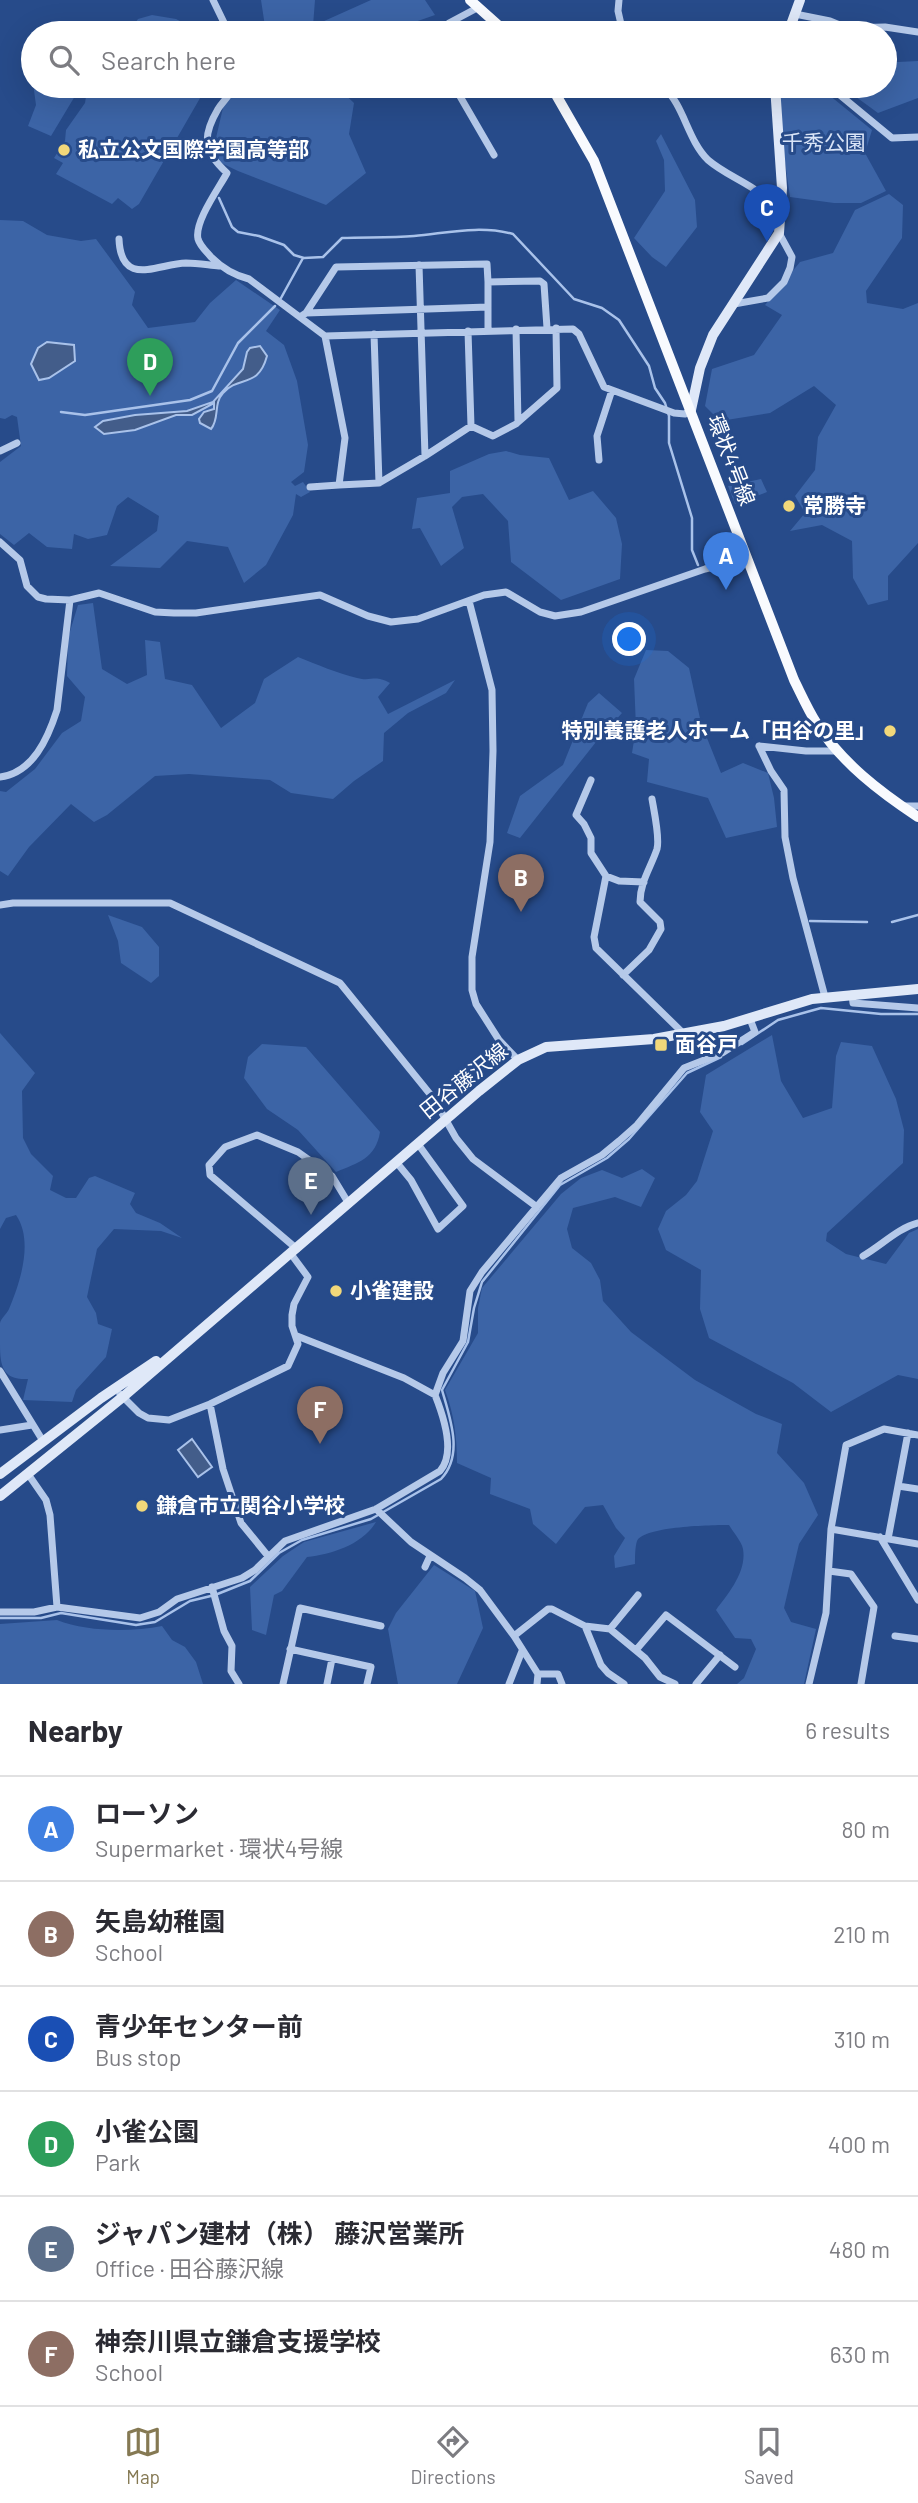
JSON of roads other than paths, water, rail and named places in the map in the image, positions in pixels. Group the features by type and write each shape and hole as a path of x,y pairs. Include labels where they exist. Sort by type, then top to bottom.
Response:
{"main road":[{"path":"470,0 494,21"},
{"path":"792,21 800,0"},
{"name":"環状4号線","path":"558,98 594,161 794,680 816,723 837,751 868,780 918,817"},
{"path":"691,410 713,335 779,233 782,188 776,98"},
{"name":"田谷藤沢線","path":"0,1496 124,1396 518,1060 558,1044 618,1042 686,1034 750,1019 796,1002 918,989"},
{"name":"田谷藤沢線","path":"0,1474 107,1394 186,1341"}],"street":[{"path":"213,0 223,21"},
{"path":"619,0 620,21"},
{"path":"453,21 479,8"},
{"path":"795,13 830,21"},
{"path":"897,29 918,32"},
{"path":"226,98 217,111 207,139 207,150 227,173 198,230 198,239 202,248 220,266 248,279 303,315 325,336 345,438 338,485"},
{"path":"461,98 494,155"},
{"path":"674,98 690,133 708,159 723,172 757,190 781,216"},
{"path":"843,98 891,138 918,137"},
{"path":"734,304 768,298 784,282 792,257 779,233"},
{"path":"119,239 122,258 127,264 140,269 150,271 185,263 220,266"},
{"path":"303,315 335,267 487,264 488,330"},
{"path":"419,265 425,456"},
{"path":"488,282 540,281 544,284 547,328"},
{"path":"303,315 488,307"},
{"path":"471,426 494,436 518,422 557,388 556,328"},
{"path":"516,329 518,422"},
{"path":"325,336 573,329 579,334 602,385 671,412 684,414 691,410"},
{"path":"468,331 471,426"},
{"path":"374,334 379,483"},
{"path":"599,460 597,436 612,390"},
{"path":"310,487 379,483 471,426"},
{"path":"0,451 17,443"},
{"path":"0,542 20,560 22,577 32,593 46,599 70,600 99,593 155,612 174,613 208,611 320,595 391,622 418,619 484,595 506,592 540,612 555,615 581,612 705,569 748,558"},
{"path":"0,777 10,776 29,764 51,726 57,710 70,600"},
{"path":"469,601 492,690 493,751 489,850 472,957 472,990 476,1004 499,1040 518,1060"},
{"path":"825,997 793,878 785,837 784,790 759,746 837,751"},
{"path":"591,780 576,815 591,838 591,853 606,876 619,881 644,882"},
{"path":"623,975 649,950 661,929 660,922 640,902 649,865 658,847 652,799"},
{"path":"901,806 918,806"},
{"path":"606,876 594,937 596,948 686,1034 713,1055"},
{"path":"0,905 24,902 170,903 340,983 434,1099 456,1138 473,1159 537,1208"},
{"path":"852,994 853,1003 918,1008"},
{"path":"435,1395 443,1373 464,1341 470,1291 482,1272 561,1178 603,1155 637,1125 684,1068 722,1053 755,1032 750,1019"},
{"path":"107,1394 124,1396 139,1413 148,1418 169,1420 210,1404 288,1366 298,1344 298,1336 292,1326 294,1304 308,1277 294,1251 210,1175 209,1165 225,1147 257,1135 298,1152 332,1176 349,1204"},
{"path":"397,1163 411,1180 438,1229 463,1206 418,1144"},
{"path":"863,1256 905,1226 918,1223"},
{"path":"0,1612 34,1612 57,1607 140,1618 159,1612 177,1599 242,1578 255,1570 285,1541 376,1509 440,1471 446,1464 445,1420 435,1395 404,1378 298,1336"},
{"path":"0,1371 43,1441"},
{"path":"210,1404 223,1469 241,1523 268,1556"},
{"path":"0,1430 32,1425"},
{"path":"809,1684 826,1613 831,1529 846,1445 884,1429 918,1435"},
{"path":"908,1433 884,1538 902,1577 917,1597"},
{"path":"28,1474 46,1500 50,1515 57,1607"},
{"path":"898,1486 918,1489"},
{"path":"376,1509 411,1542 480,1590 538,1674 537,1684"},
{"path":"831,1529 918,1544"},
{"path":"425,1567 430,1556"},
{"path":"829,1571 851,1574 874,1606 874,1633 861,1684"},
{"path":"213,1589 224,1631 232,1646 231,1671 239,1684"},
{"path":"610,1629 638,1595"},
{"path":"283,1684 301,1603 381,1626"},
{"path":"514,1636 548,1609 552,1609 585,1626 610,1629 636,1650 660,1677 675,1684"},
{"path":"636,1650 666,1615 735,1667"},
{"path":"585,1626 601,1665 624,1684"},
{"path":"895,1636 918,1639"},
{"path":"290,1649 371,1667 367,1684"},
{"path":"509,1684 522,1651"},
{"path":"696,1684 720,1655"},
{"path":"327,1684 332,1658"},
{"path":"538,1674 558,1674 562,1684"}],"waterway":[{"path":"219,198 232,227 238,232 284,245 294,255 304,258 323,257 342,238 405,237 464,230 513,234 574,299 602,308 619,320 649,366 655,388 665,403 669,416 669,443 692,518 692,550 698,565"},
{"path":"281,298 303,258"},
{"path":"61,412 85,415 190,400 212,391 238,343 275,306"},
{"path":"892,922 918,915"},
{"path":"810,921 867,922"},
{"path":"742,1044 778,1020 821,1008 881,1014 918,1014"},
{"path":"0,1618 41,1618 61,1613 136,1625 155,1622 190,1601 215,1595 250,1581 279,1553 302,1540 371,1519 441,1479 448,1469 454,1448 442,1390 468,1342 482,1282 560,1185 607,1158 629,1139 687,1073 721,1057"}],"place":[{"name":"私立公文国際学園高等部","path":"64,150"},
{"name":"青少年センター前","path":"767,242"},
{"name":"小雀公園","path":"150,396"},
{"name":"常勝寺","path":"789,506"},
{"name":"ローソン","path":"726,590"},
{"name":"特別養護老人ホーム「田谷の里」","path":"890,731"},
{"name":"矢島幼稚園","path":"521,912"},
{"name":"面谷戸","path":"661,1045"},
{"name":"ジャパン建材（株） 藤沢営業所","path":"311,1215"},
{"name":"小雀建設","path":"336,1291"},
{"name":"神奈川県立鎌倉支援学校","path":"320,1444"},
{"name":"鎌倉市立関谷小学校","path":"142,1506"}],"park label":[{"name":"千秀公園","path":"824,143"}]}
